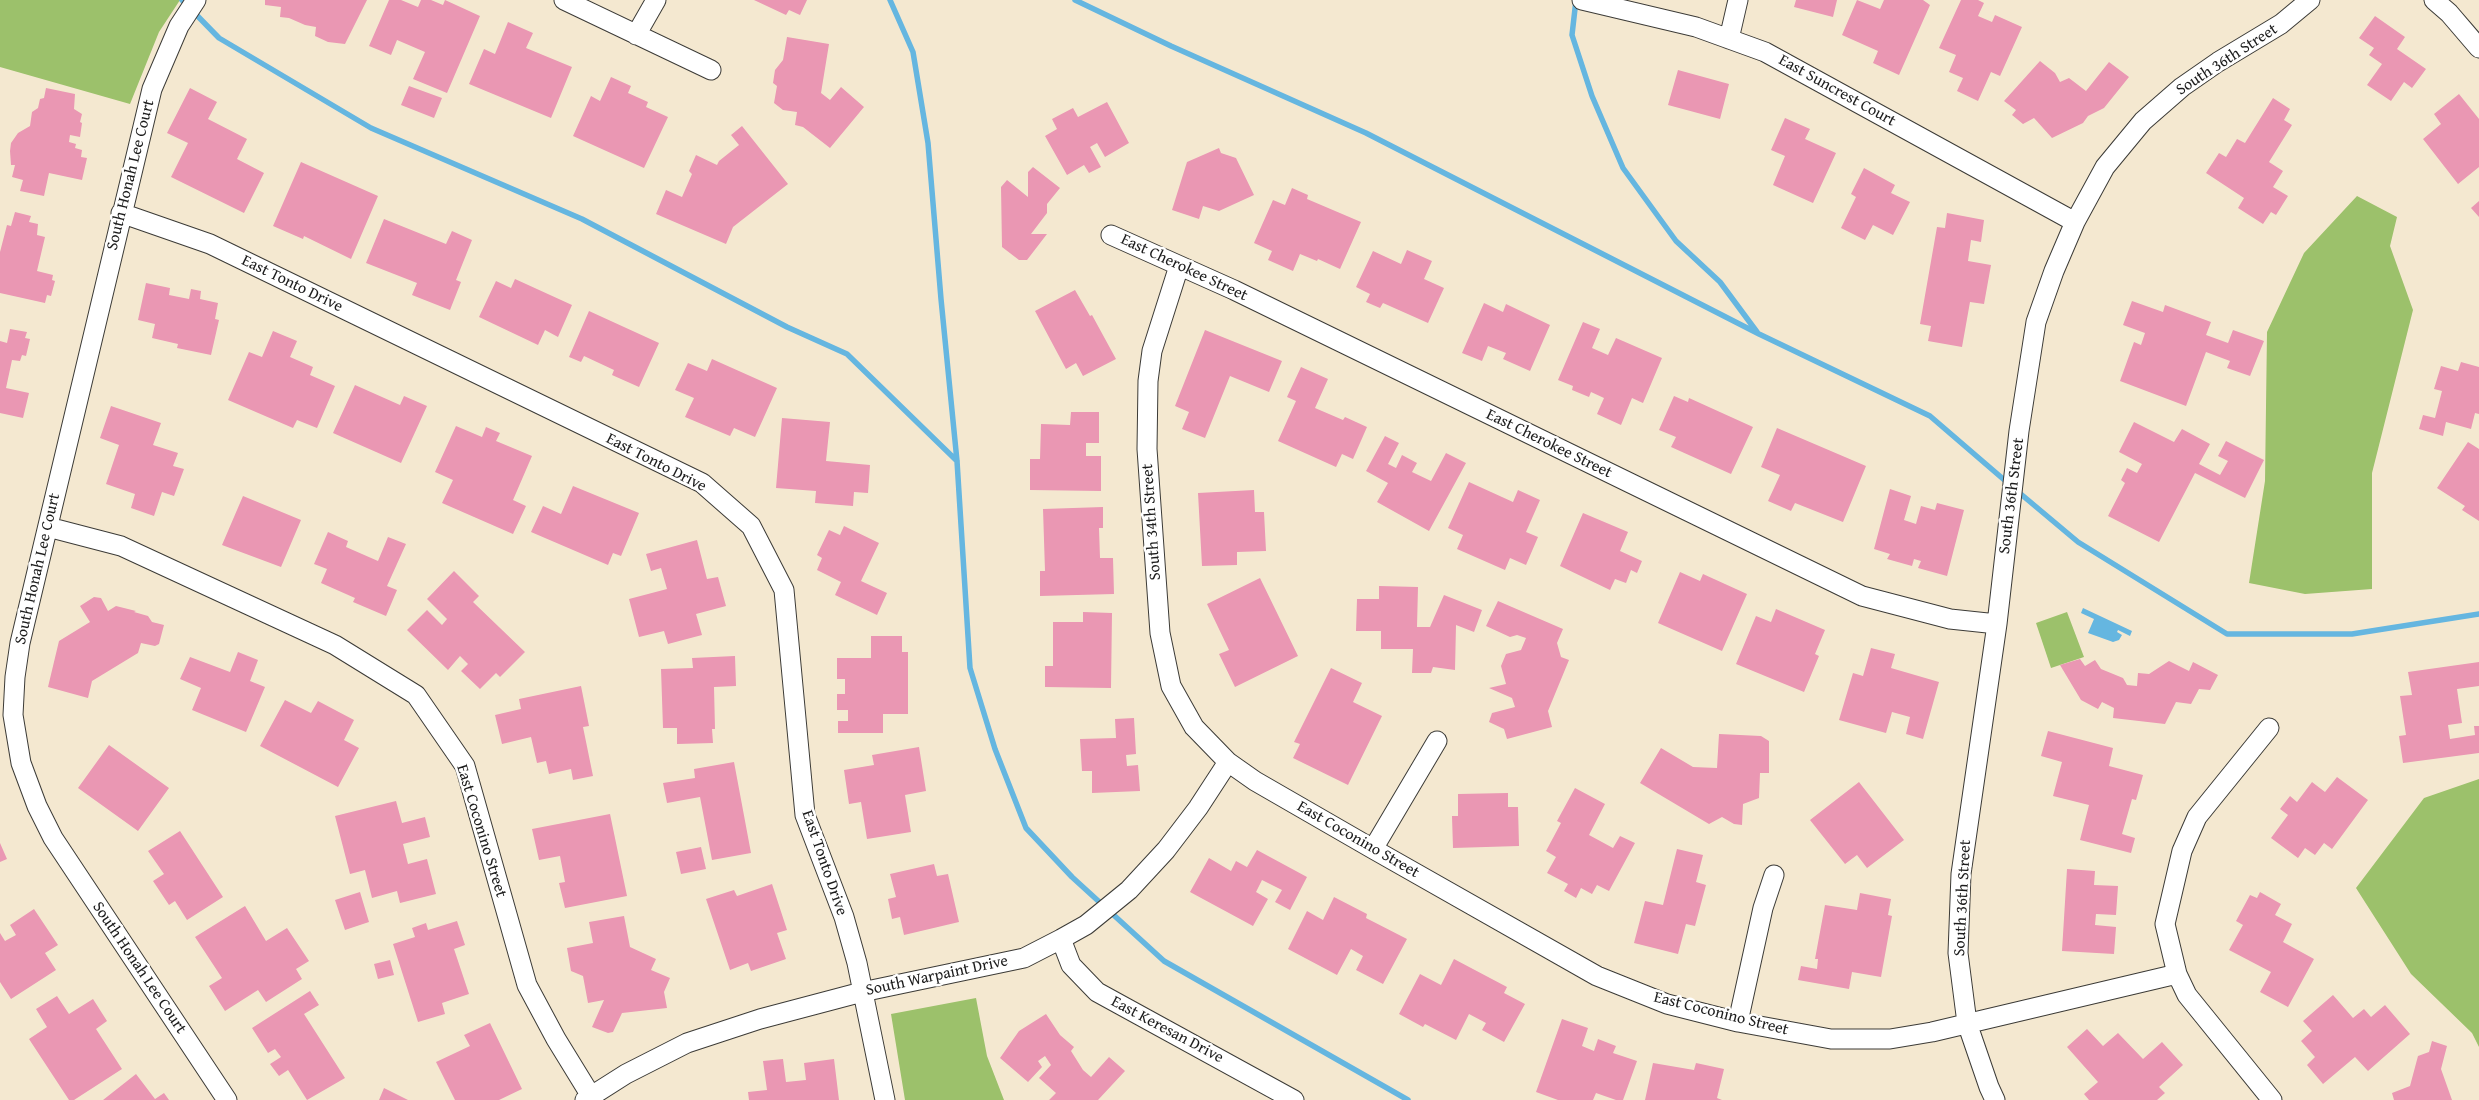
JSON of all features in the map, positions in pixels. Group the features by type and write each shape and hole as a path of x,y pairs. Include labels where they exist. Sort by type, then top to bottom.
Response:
{"street":[{"name":"South Honah Lee Court","path":"196,0 179,26 152,89 20,643 15,678 13,715 21,763 37,806 52,838 227,1100"},
{"path":"564,0 711,70"},
{"path":"636,35 656,0"},
{"path":"1729,39 1738,0"},
{"name":"South 36th Street","path":"1995,1100 1967,1023 1958,953 1961,874 1997,624 2019,431 2036,322 2074,222 2105,167 2143,121 2182,87 2218,62 2281,24 2310,0"},
{"path":"2434,0 2450,13 2479,48"},
{"name":"East Suncrest Court","path":"1588,1 1696,27 1765,52 2074,222"},
{"name":"East Tonto Drive","path":"121,214 210,244 702,483 752,526 784,590 805,814 844,917 886,1100"},
{"name":"East Cherokee Street","path":"1111,235 1179,266 1862,596 1950,618 1997,624"},
{"name":"South 34th Street","path":"1179,266 1152,351 1148,381 1147,449 1160,633 1171,686 1194,727 1228,762"},
{"name":"East Coconino Street","path":"48,527 121,546 335,645 416,695 465,766 527,985 588,1098"},
{"path":"2269,728 2198,817 2182,851 2165,924 2177,974 2188,995 2272,1100"},
{"path":"1373,849 1437,741"},
{"name":"East Coconino Street","path":"1228,762 1255,781 1597,976 1667,1004 1738,1022 1830,1039 1890,1038 1932,1032 2177,974"},
{"name":"South Warpaint Drive","path":"588,1098 626,1074 686,1043 760,1019 862,992 1024,958 1061,939 1086,925 1129,890 1166,850 1198,808 1228,762"},
{"path":"1738,1022 1763,908 1774,875"},
{"name":"East Keresan Drive","path":"1061,939 1070,965 1097,992 1294,1100"}],"green space":[{"path":"0,0 180,0 159,32 130,104 0,67"},
{"path":"2357,196 2397,217 2390,246 2413,310 2372,473 2372,589 2305,594 2249,583 2265,481 2267,332 2304,253"},
{"path":"2067,612 2084,657 2051,668 2036,623"},
{"path":"2479,779 2479,1047 2472,1033 2411,974 2356,888 2424,798"},
{"path":"976,998 987,1056 1004,1100 905,1100 891,1014"}],"water":[{"path":"2083,608 2132,631 2130,636 2118,630 2117,632 2122,635 2119,640 2113,642 2088,633 2094,619 2081,613"}],"building":[{"path":"265,0 367,0 345,44 328,42 315,36 316,27 280,17 281,7 265,5"},
{"path":"389,0 401,0 418,7 421,0 431,0 443,5 445,0 480,16 447,93 413,79 425,52 397,40 391,55 369,46"},
{"path":"754,0 807,0 800,15 789,10 786,15"},
{"path":"1796,0 1837,0 1833,17 1794,7"},
{"path":"1857,0 1880,9 1884,0 1923,0 1930,5 1899,75 1873,63 1878,51 1842,35"},
{"path":"1961,0 1978,0 1984,3 1978,16 1992,22 1995,15 2022,27 2000,76 1991,72 1978,101 1957,91 1963,78 1949,72 1956,55 1939,48"},
{"path":"2375,16 2405,37 2397,49 2426,69 2412,88 2404,82 2391,101 2367,85 2382,64 2369,55 2374,48 2359,38"},
{"path":"508,22 533,33 526,48 572,67 551,118 469,84 484,49 495,54"},
{"path":"787,37 829,44 821,93 830,100 841,87 864,107 830,148 803,127 795,125 797,112 783,110 774,103 777,86 773,83 775,70 783,60"},
{"path":"2040,61 2055,73 2060,82 2069,78 2086,91 2109,62 2129,77 2104,108 2088,116 2083,123 2052,138 2034,118 2023,124 2012,115 2016,110 2004,101"},
{"path":"1678,70 1729,84 1720,119 1668,105"},
{"path":"611,77 631,86 628,93 648,102 646,107 668,117 644,168 573,136 591,96 600,101"},
{"path":"409,86 442,98 434,118 401,105"},
{"path":"46,88 75,94 74,109 82,114 80,122 82,123 80,137 70,135 69,142 76,144 75,148 82,150 81,157 87,158 82,180 49,173 44,196 20,191 23,180 12,177 15,165 11,165 10,151 11,143 18,133 30,126 32,112 38,108 40,99 44,98"},
{"path":"190,88 217,102 208,119 247,139 237,159 264,173 244,213 171,177 188,143 167,133"},
{"path":"2459,94 2479,119 2479,167 2458,184 2423,139 2441,124 2434,114"},
{"path":"2273,98 2290,109 2284,120 2292,125 2269,162 2283,171 2273,187 2288,196 2276,215 2271,212 2263,224 2238,208 2244,198 2206,173 2219,153 2226,157 2237,139 2245,143"},
{"path":"1107,102 1129,143 1105,157 1097,143 1090,147 1101,167 1089,173 1084,165 1067,175 1045,136 1057,129 1052,119 1073,108 1078,117"},
{"path":"1785,118 1810,129 1805,139 1836,153 1813,203 1773,185 1785,156 1771,150"},
{"path":"742,126 788,184 733,227 726,244 656,214 666,190 682,197 692,174 689,171 696,155 717,165 719,161 739,145 731,135"},
{"path":"1219,148 1221,153 1236,158 1254,195 1219,211 1203,206 1199,219 1172,210 1187,162"},
{"path":"301,162 378,196 351,259 304,236 303,239 273,226"},
{"path":"1033,167 1060,188 1047,204 1047,213 1031,234 1047,234 1027,260 1019,260 1002,247 1001,187 1007,180 1028,197 1028,172"},
{"path":"1864,168 1895,185 1891,193 1910,202 1893,235 1873,225 1865,240 1841,228 1856,197 1851,194"},
{"path":"1292,188 1308,195 1307,199 1361,222 1340,269 1318,259 1317,261 1300,254 1293,271 1268,260 1272,251 1254,243 1273,200 1285,205"},
{"path":"2479,201 2479,217 2471,208"},
{"path":"15,212 31,216 29,222 38,224 37,235 45,237 37,271 53,275 52,280 55,281 51,296 47,295 45,303 0,293 0,252 7,225 11,226"},
{"path":"1947,213 1984,220 1981,242 1971,240 1968,261 1991,265 1984,304 1970,302 1962,347 1928,341 1931,326 1920,324 1937,227 1945,228"},
{"path":"384,219 446,244 452,231 472,240 456,280 461,282 450,310 412,295 417,283 366,263"},
{"path":"1407,250 1432,261 1424,279 1444,288 1428,323 1383,303 1380,308 1366,302 1370,294 1356,287 1373,251 1401,264"},
{"path":"515,279 572,305 558,337 545,330 538,345 479,317 496,281 511,288"},
{"path":"146,283 170,288 169,295 189,299 191,289 201,291 200,299 218,303 215,319 219,320 211,355 177,348 178,344 152,338 155,324 138,320"},
{"path":"1075,290 1090,316 1092,315 1116,359 1083,376 1076,363 1066,369 1035,311"},
{"path":"2132,301 2163,312 2165,305 2211,322 2206,335 2228,343 2233,330 2264,341 2250,376 2227,368 2230,361 2206,352 2186,406 2120,381 2134,342 2141,345 2145,333 2123,325"},
{"path":"1484,303 1503,312 1506,304 1550,325 1530,371 1503,359 1506,353 1488,346 1482,361 1462,353"},
{"path":"589,311 659,343 639,387 612,375 614,370 584,356 581,362 569,357"},
{"path":"1583,322 1600,329 1592,348 1608,355 1616,338 1662,358 1643,403 1632,398 1621,425 1597,414 1604,398 1591,392 1589,397 1572,390 1573,386 1558,380"},
{"path":"10,329 27,332 25,338 30,339 26,356 22,355 20,361 12,360 6,388 29,393 23,418 0,413 0,341 7,343"},
{"path":"1205,330 1282,361 1269,392 1230,376 1205,438 1182,429 1189,412 1175,406"},
{"path":"273,331 297,341 290,357 313,367 310,375 335,386 317,428 297,420 293,428 228,400 249,352 262,357"},
{"path":"712,359 777,388 755,437 734,428 730,436 685,417 694,398 675,390 688,363 707,371"},
{"path":"2461,362 2479,367 2479,414 2475,413 2471,429 2446,422 2443,436 2419,429 2423,415 2435,418 2442,391 2434,389 2441,366 2458,371"},
{"path":"1301,367 1328,379 1315,408 1343,420 1345,417 1367,427 1353,459 1342,454 1336,467 1278,441 1296,401 1287,397"},
{"path":"355,385 400,405 404,396 427,406 401,463 333,433"},
{"path":"1674,396 1688,402 1689,398 1753,427 1731,474 1671,447 1676,437 1659,430"},
{"path":"111,406 161,423 153,445 178,453 173,466 184,469 174,496 162,492 154,516 131,508 135,494 106,484 119,445 100,438"},
{"path":"1071,412 1099,412 1099,443 1086,443 1086,456 1101,456 1101,491 1030,490 1030,459 1040,459 1041,424 1070,425"},
{"path":"782,418 830,422 826,461 870,465 868,493 854,492 853,506 815,503 816,491 776,488"},
{"path":"2134,422 2174,442 2182,429 2210,444 2199,464 2220,475 2228,461 2218,456 2226,441 2264,460 2245,498 2195,473 2159,542 2108,516 2125,483 2121,480 2127,468 2137,473 2142,464 2119,452"},
{"path":"456,426 482,437 486,427 500,433 496,441 532,456 513,500 526,506 513,534 442,503 453,480 435,472"},
{"path":"1777,428 1866,466 1843,522 1795,503 1791,511 1768,501 1780,475 1761,467"},
{"path":"1385,436 1399,443 1388,464 1396,468 1402,455 1417,463 1412,472 1431,481 1446,453 1466,463 1429,531 1377,502 1388,483 1366,471"},
{"path":"2468,442 2479,449 2479,521 2462,510 2465,506 2437,488"},
{"path":"1469,482 1513,502 1518,490 1540,500 1526,532 1538,537 1526,565 1510,558 1505,570 1457,549 1463,535 1448,528"},
{"path":"573,486 639,513 621,556 613,553 608,565 531,532 543,506 561,514"},
{"path":"1890,489 1911,496 1904,520 1916,524 1921,506 1935,510 1937,503 1964,510 1947,576 1918,568 1921,561 1914,559 1912,566 1887,559 1890,554 1874,549"},
{"path":"1254,490 1255,512 1264,512 1266,551 1237,552 1237,565 1202,566 1198,493"},
{"path":"243,496 301,520 281,567 222,545"},
{"path":"1103,507 1103,528 1099,528 1100,558 1113,558 1114,594 1040,596 1040,571 1045,571 1043,509"},
{"path":"1583,513 1628,532 1620,551 1642,561 1637,573 1631,570 1626,583 1615,579 1610,590 1560,566"},
{"path":"844,526 879,543 861,581 887,593 877,615 835,595 841,582 817,570 822,558 817,555 829,530 840,535"},
{"path":"328,532 348,541 346,547 378,561 388,537 406,544 387,586 397,590 386,616 353,602 355,598 321,583 327,569 314,564"},
{"path":"697,540 707,579 718,577 726,606 696,614 702,635 668,644 664,631 639,637 629,599 667,589 661,568 651,571 646,554"},
{"path":"454,571 479,596 473,602 525,652 500,677 496,673 480,689 461,671 468,664 460,656 448,670 407,630 427,610 442,625 447,619 427,599"},
{"path":"1680,572 1700,581 1703,574 1747,594 1722,651 1658,623"},
{"path":"1260,578 1298,656 1235,687 1219,654 1229,650 1207,604"},
{"path":"1379,586 1418,587 1417,627 1430,627 1444,595 1482,610 1474,632 1456,625 1455,670 1433,667 1431,673 1412,673 1413,649 1381,649 1381,631 1356,631 1357,599 1379,599"},
{"path":"94,597 101,598 108,611 116,606 136,611 134,612 148,616 152,622 164,625 159,644 155,646 141,643 138,653 92,681 88,698 48,687 59,641 90,622 80,606"},
{"path":"1498,601 1563,629 1557,643 1561,657 1569,660 1548,711 1552,727 1507,739 1504,729 1489,722 1492,713 1515,707 1512,698 1489,688 1506,684 1501,666 1506,654 1521,650 1526,638 1517,635 1510,637 1486,626"},
{"path":"1776,609 1825,630 1815,654 1819,656 1804,692 1736,664 1756,616 1771,622"},
{"path":"1083,612 1112,613 1111,688 1045,687 1045,666 1053,666 1053,622 1083,622"},
{"path":"871,636 902,636 902,652 908,652 908,714 883,714 883,733 838,733 838,721 848,721 848,710 837,710 837,694 845,694 845,679 837,679 837,658 871,658"},
{"path":"1871,648 1895,654 1891,668 1939,682 1923,739 1906,734 1910,717 1892,712 1886,733 1839,720 1853,673 1863,676"},
{"path":"238,652 258,660 250,681 265,687 246,732 192,710 201,688 180,679 190,657 230,672"},
{"path":"735,656 736,686 714,687 715,729 712,729 713,743 677,744 677,728 663,728 661,669 693,668 692,658"},
{"path":"2080,659 2085,666 2095,660 2101,669 2123,678 2127,685 2137,686 2138,673 2149,674 2169,661 2189,671 2193,662 2218,675 2210,690 2199,689 2191,704 2176,702 2165,724 2113,718 2114,708 2102,702 2098,709 2081,700 2060,665"},
{"path":"2479,662 2479,686 2457,689 2462,723 2448,725 2450,739 2475,735 2474,726 2479,726 2479,753 2403,763 2399,736 2406,735 2400,696 2412,695 2408,672"},
{"path":"1331,668 1362,683 1353,702 1382,716 1348,785 1293,758 1300,744 1294,742"},
{"path":"581,686 589,726 583,727 593,776 573,780 571,769 549,774 546,761 537,763 531,737 502,744 495,715 521,709 519,699"},
{"path":"285,700 311,713 318,701 354,720 344,740 359,748 338,787 260,746"},
{"path":"1134,718 1136,754 1126,755 1127,766 1138,765 1140,791 1092,793 1092,771 1082,771 1080,739 1116,738 1115,719"},
{"path":"2048,731 2113,748 2109,766 2143,775 2136,800 2132,799 2122,834 2135,838 2131,853 2080,840 2089,805 2053,796 2062,762 2041,756"},
{"path":"1719,734 1761,736 1769,741 1769,773 1760,773 1759,798 1743,804 1742,825 1734,824 1722,817 1709,824 1640,783 1661,748 1693,767 1717,768"},
{"path":"109,745 169,788 138,831 78,788"},
{"path":"919,747 926,791 905,795 911,832 867,839 861,802 849,804 844,770 874,765 872,755"},
{"path":"734,762 751,853 712,860 700,797 667,803 663,783 695,778 694,769"},
{"path":"2337,777 2368,800 2332,849 2324,843 2315,855 2305,848 2298,858 2271,838 2288,815 2280,809 2290,796 2297,802 2312,782 2325,792"},
{"path":"1859,782 1904,840 1867,868 1857,855 1845,864 1810,820"},
{"path":"1575,788 1605,804 1589,835 1613,848 1620,836 1635,843 1609,891 1597,885 1592,894 1581,888 1576,898 1564,891 1568,884 1547,873 1556,857 1546,851 1561,823 1557,821"},
{"path":"1508,793 1508,807 1518,807 1519,846 1453,848 1452,816 1458,816 1458,794"},
{"path":"396,801 402,823 425,817 430,837 403,844 408,864 427,859 436,894 400,903 397,891 372,898 365,870 350,874 335,816"},
{"path":"610,814 627,896 565,908 559,883 565,882 560,856 539,860 532,829"},
{"path":"180,831 223,897 187,920 175,901 169,905 153,881 164,874 148,851"},
{"path":"0,843 7,859 0,862"},
{"path":"701,847 706,869 681,874 676,852"},
{"path":"1677,849 1703,855 1696,882 1706,885 1695,926 1686,924 1678,954 1634,943 1645,901 1663,905"},
{"path":"1257,850 1307,877 1290,910 1275,902 1282,890 1262,880 1256,892 1268,899 1253,926 1190,892 1209,858 1231,871 1236,861 1247,867"},
{"path":"934,864 937,876 948,874 959,922 904,935 900,917 892,919 888,899 896,897 890,874"},
{"path":"2067,869 2095,871 2094,885 2118,886 2116,915 2096,914 2095,925 2116,927 2114,954 2062,951"},
{"path":"772,884 787,930 777,933 786,959 751,971 748,963 730,970 706,899 734,890 737,896"},
{"path":"360,892 369,922 345,930 335,900"},
{"path":"2260,892 2281,904 2275,915 2292,924 2283,942 2314,959 2288,1007 2260,992 2271,972 2229,950 2243,925 2236,921 2250,895 2257,898"},
{"path":"1860,893 1891,899 1888,915 1892,916 1881,977 1852,972 1849,989 1798,980 1801,966 1817,969 1818,959 1815,959 1825,905 1857,910"},
{"path":"1334,897 1367,914 1366,918 1407,939 1383,984 1356,970 1363,956 1351,949 1337,975 1288,949 1307,911 1323,920"},
{"path":"245,906 266,941 287,928 309,961 296,969 302,979 266,1002 258,990 225,1011 209,986 222,978 195,937"},
{"path":"34,909 58,945 45,953 56,970 11,999 0,982 0,933 5,941 16,935 10,925"},
{"path":"624,916 630,947 656,959 651,970 670,978 664,992 667,1008 622,1013 613,1032 608,1033 592,1027 604,1000 588,1003 583,976 571,971 567,948 593,943 589,922"},
{"path":"457,921 465,945 454,949 469,994 442,1003 445,1014 418,1022 393,944 415,937 412,928 426,923 428,930"},
{"path":"1454,959 1507,987 1504,993 1525,1004 1504,1042 1482,1030 1486,1023 1469,1014 1456,1040 1425,1024 1423,1027 1399,1014 1420,974 1441,985"},
{"path":"390,960 394,975 378,979 374,964"},
{"path":"310,991 319,1005 304,1014 345,1078 307,1100 288,1070 279,1076 270,1064 281,1057 275,1049 268,1053 252,1028"},
{"path":"2333,995 2353,1018 2364,1009 2371,1017 2385,1005 2410,1034 2368,1071 2355,1057 2323,1084 2307,1065 2315,1057 2301,1041 2312,1031 2303,1021"},
{"path":"57,996 69,1014 93,999 107,1021 96,1029 122,1069 74,1100 69,1100 29,1039 47,1027 36,1009"},
{"path":"1046,1014 1060,1035 1074,1047 1071,1051 1083,1070 1091,1077 1109,1057 1125,1071 1098,1100 1049,1100 1056,1093 1039,1078 1051,1065 1045,1056 1038,1061 1042,1067 1028,1082 1000,1058 1019,1031"},
{"path":"1562,1019 1588,1028 1582,1046 1594,1051 1598,1039 1616,1046 1613,1053 1637,1061 1623,1100 1616,1100 1596,1093 1593,1100 1558,1100 1536,1092"},
{"path":"490,1023 522,1089 499,1100 455,1100 436,1062 470,1046 464,1035"},
{"path":"2087,1029 2103,1046 2118,1033 2143,1059 2162,1042 2183,1065 2159,1087 2165,1093 2157,1100 2089,1100 2084,1094 2098,1082 2067,1047"},
{"path":"2432,1041 2447,1046 2441,1069 2452,1100 2394,1100 2392,1093 2410,1086 2418,1056 2429,1052"},
{"path":"783,1059 786,1082 806,1080 804,1063 834,1059 839,1100 749,1100 748,1092 767,1090 763,1061"},
{"path":"1653,1063 1694,1070 1696,1063 1724,1069 1717,1098 1722,1100 1645,1100"},
{"path":"136,1074 155,1099 164,1093 169,1100 103,1100"},
{"path":"384,1088 408,1100 379,1100"}],"waterway":[{"path":"182,0 219,38 371,128 582,219 787,327 847,354 957,461"},
{"path":"890,0 913,52 928,143 957,461 970,668 995,749 1026,828 1072,877 1164,961 1408,1100"},
{"path":"1075,0 1171,46 1366,133 1759,334 1930,416 2009,484"},
{"path":"1576,0 1572,35 1592,96 1623,168 1676,241 1720,282 1757,332"},
{"path":"2016,490 2078,542 2227,634 2352,634 2479,614"}]}
